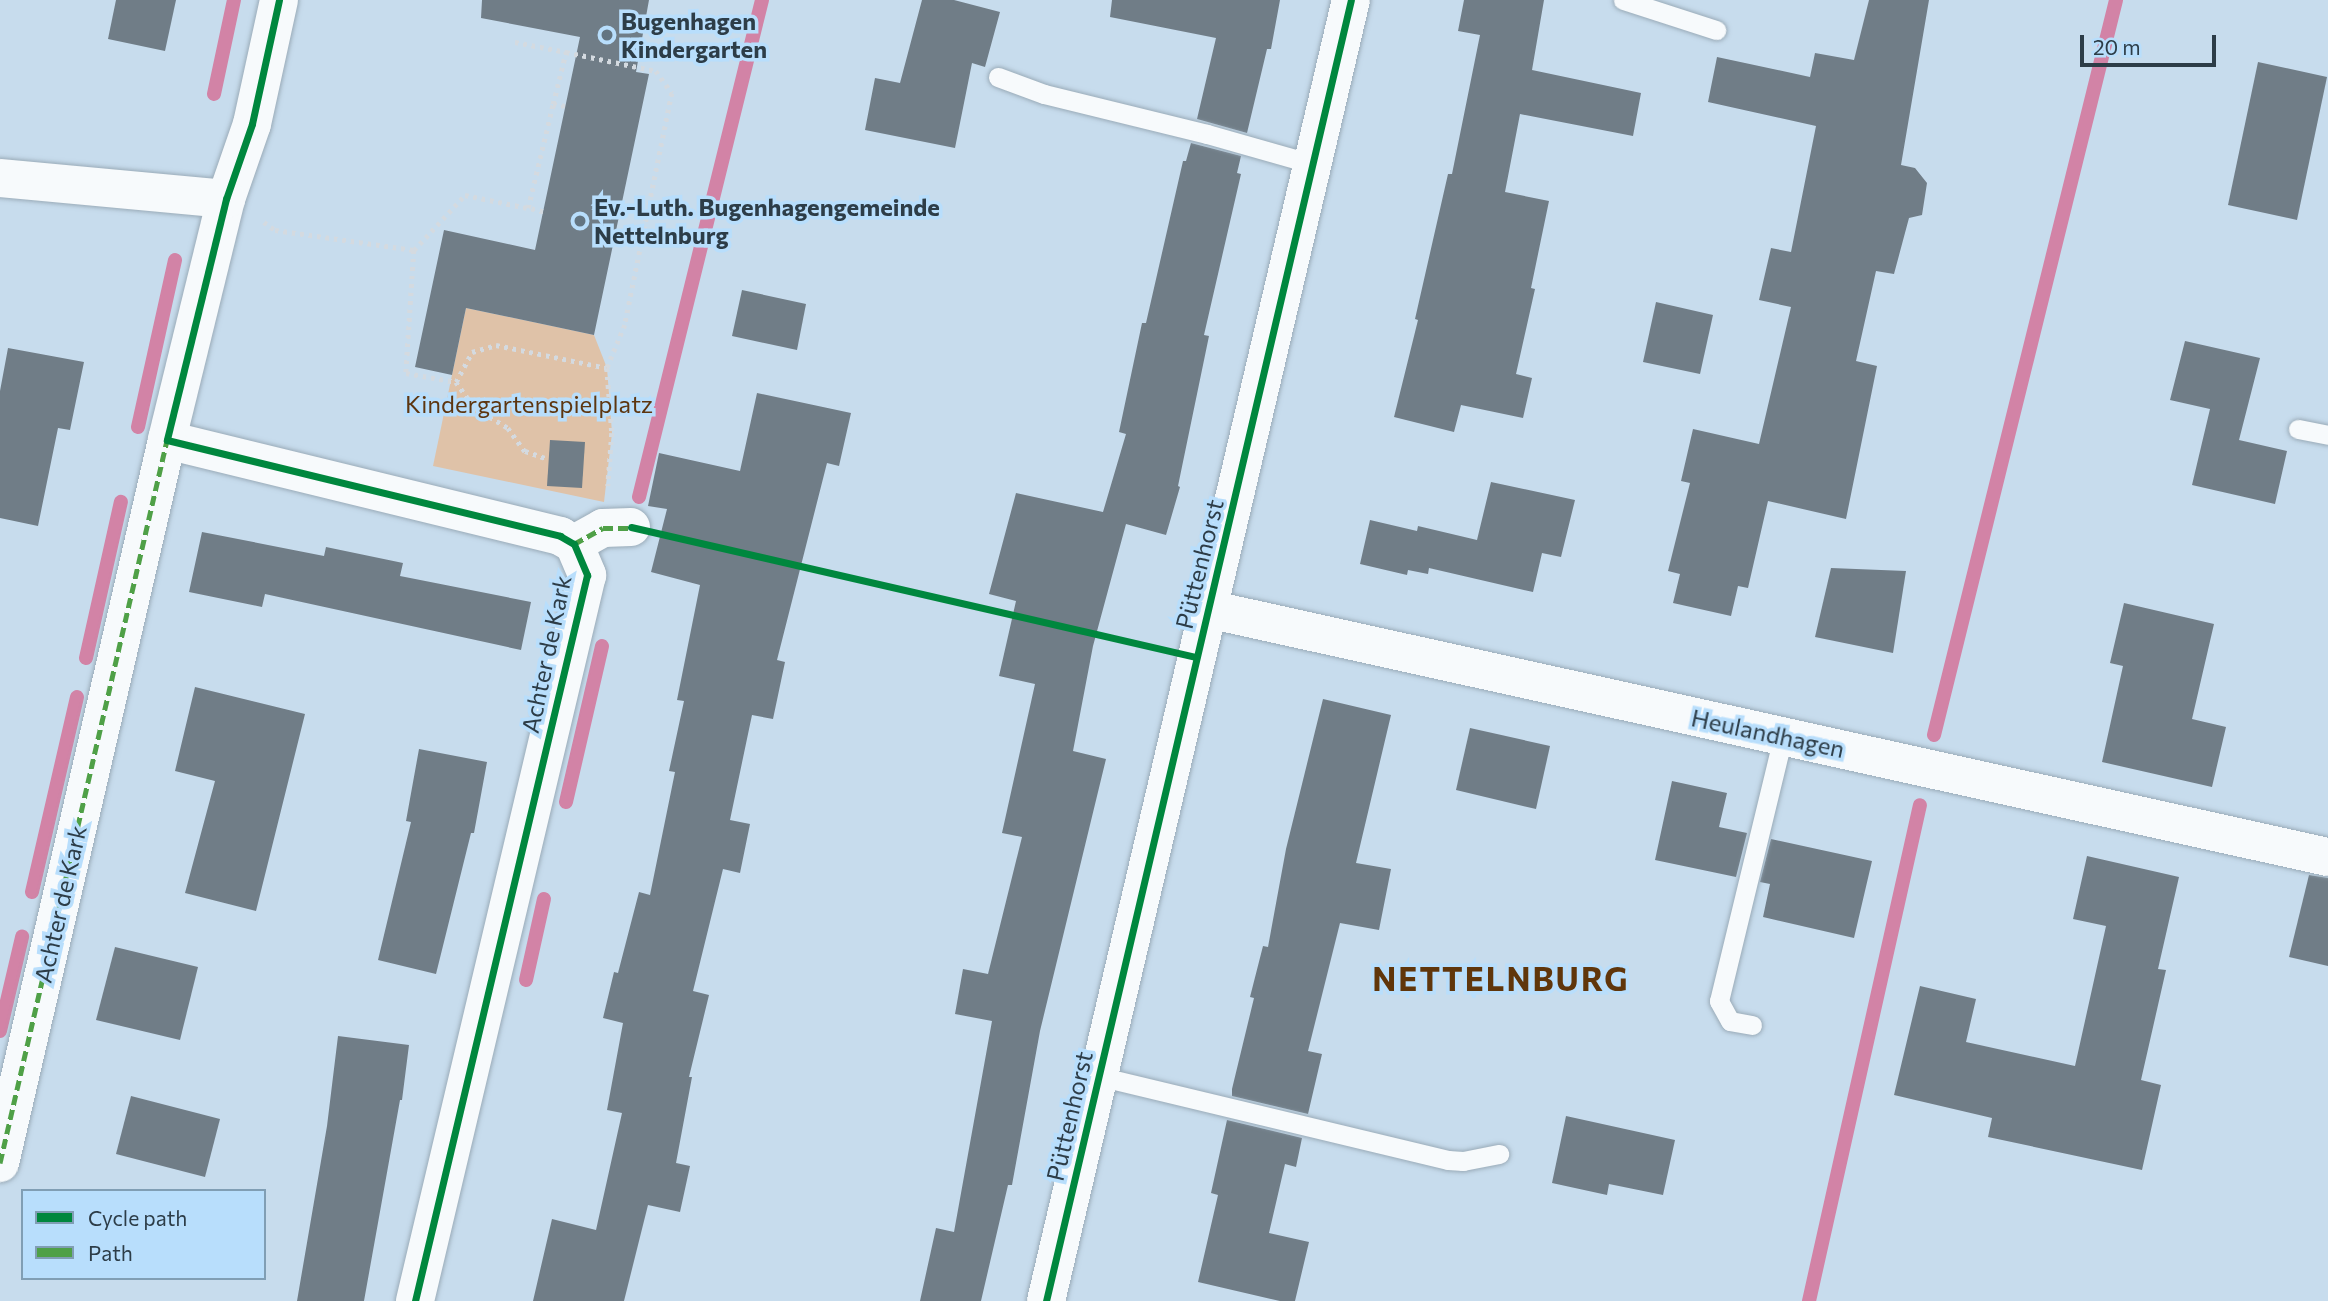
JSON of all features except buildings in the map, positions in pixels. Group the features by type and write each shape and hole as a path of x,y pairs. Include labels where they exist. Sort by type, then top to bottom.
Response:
{"street":[{"name":"Achter de Kark","path":"0,1163 167,440 226,198 252,124 279,0"},
{"name":"Püttenhorst","path":"1046,1301 1351,0"},
{"path":"0,178 226,198"},
{"name":"Achter de Kark","path":"167,440 560,536 603,533 587,575 415,1301"},
{"name":"Heulandhagen","path":"1208,609 2328,857"}],"lane":[{"path":"1623,0 1716,30"},
{"path":"998,77 1044,94 1207,134 1313,164"},
{"path":"2298,429 2328,435"},
{"path":"1752,1025 1730,1021 1718,1001 1783,736"},
{"path":"1098,1076 1448,1160 1463,1161 1499,1154"}],"path":[{"path":"514,42 656,71 672,93 625,325 607,368 612,436 603,533"},
{"path":"528,208 566,52"},
{"path":"553,104 566,106"},
{"path":"543,212 465,195 414,250 406,373 456,382 475,408 508,428 525,451 548,459"},
{"path":"226,198 275,230 414,250"},
{"path":"456,382 472,352 496,345 607,368"}],"green space":[{"name":"Kindergartenspielplatz","path":"466,308 594,335 607,368 612,433 604,502 433,466"}],"waterway":[{"path":"214,94 234,0"},
{"path":"639,497 762,0"},
{"path":"1934,735 2116,0"},
{"path":"138,427 175,260"},
{"path":"86,658 121,502"},
{"path":"566,802 602,646"},
{"path":"32,892 77,697"},
{"path":"1809,1301 1920,805"},
{"path":"526,980 544,899"},
{"path":"0,1031 22,937"}],"marked path":[{"path":"0,1163 167,440"},
{"path":"574,544 603,528 636,528"}],"cycle path":[{"path":"279,0 252,124 226,199 167,440 560,536 574,544 587,575 415,1301"},
{"path":"1046,1301 1351,0"},
{"path":"631,527 1196,657"}],"place":[{"name":"Bugenhagen Kindergarten","path":"607,35"},
{"name":"Ev.-Luth. Bugenhagengemeinde Nettelnburg","path":"580,221"}],"district":[{"name":"NETTELNBURG","path":"1501,978"}]}
